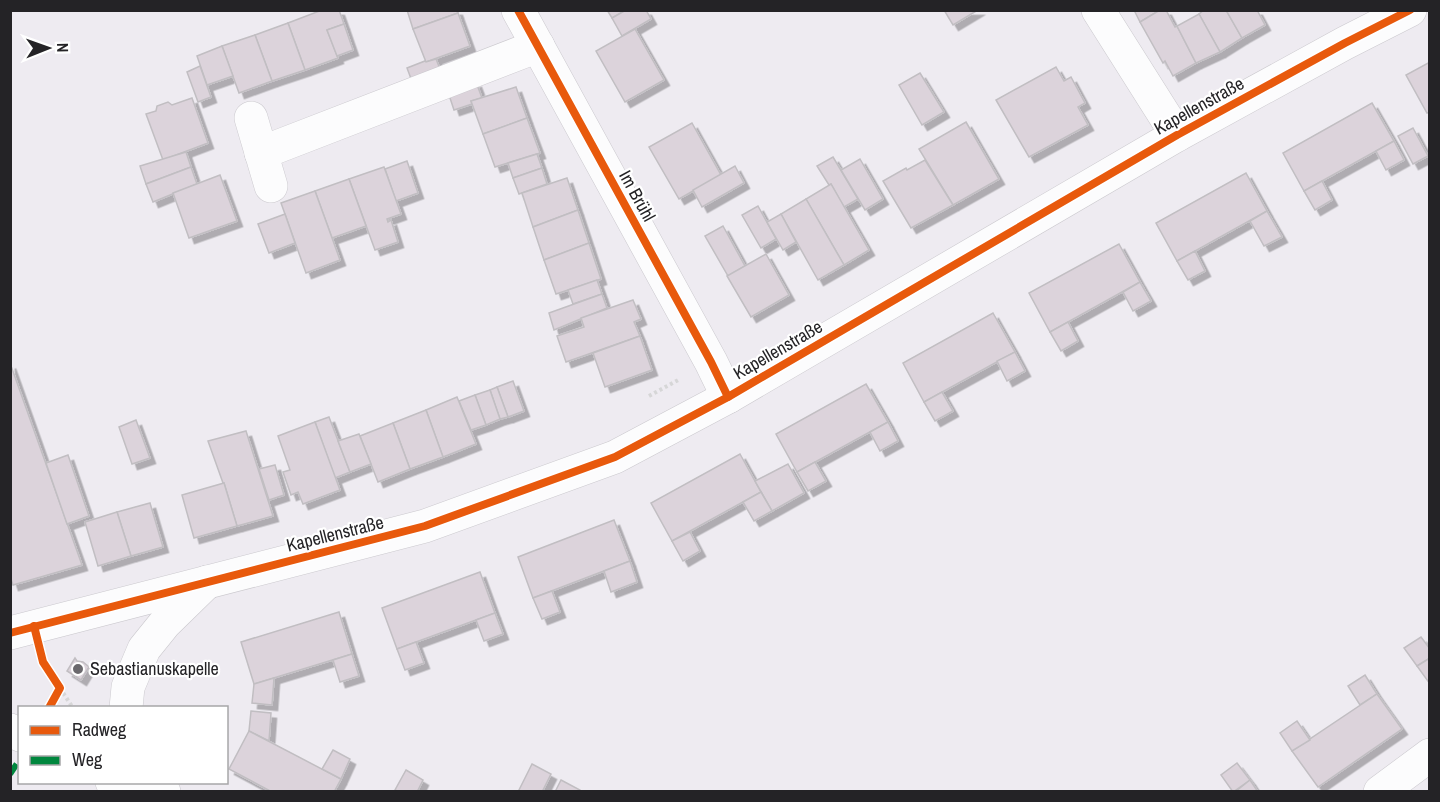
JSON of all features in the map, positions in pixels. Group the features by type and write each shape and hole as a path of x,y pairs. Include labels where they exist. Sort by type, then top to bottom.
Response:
{"street":[{"name":"Im Brühl","path":"518,10 728,397"},
{"path":"1098,10 1177,135"},
{"name":"Kapellenstraße","path":"10,633 426,526 615,457 728,397 1177,135 1410,10"},
{"path":"261,153 538,46"},
{"path":"250,118 271,186"},
{"path":"126,706 128,687 144,649 165,623 207,582"},
{"path":"1380,792 1430,755"},
{"path":"114,784 129,792"}],"path":[{"path":"60,688 72,706"}],"building":[{"path":"322,10 339,10 344,24 327,30 338,58 305,70 288,23"},
{"path":"407,10 457,10 458,13 413,29"},
{"path":"607,10 626,10 612,18"},
{"path":"626,10 646,10 651,19 622,36 612,18"},
{"path":"944,10 978,10 953,25"},
{"path":"1134,10 1160,10 1140,22"},
{"path":"1160,10 1166,10 1175,27 1177,26 1196,63 1173,76 1140,22"},
{"path":"1204,10 1226,10 1242,38 1220,52 1199,14"},
{"path":"1226,10 1257,10 1265,25 1242,38"},
{"path":"458,13 470,46 426,62 413,29"},
{"path":"1199,14 1220,52 1196,63 1177,26"},
{"path":"288,23 305,70 272,81 255,35"},
{"path":"344,24 353,50 337,56 327,30"},
{"path":"635,29 664,80 625,102 596,51"},
{"path":"255,35 272,81 239,93 222,46"},
{"path":"222,46 233,76 207,85 197,56"},
{"path":"436,59 442,74 413,84 407,68"},
{"path":"1430,62 1430,112 1427,113 1406,75"},
{"path":"200,66 211,97 198,102 187,72"},
{"path":"1056,67 1064,81 1071,77 1085,103 1078,107 1088,125 1029,157 996,100"},
{"path":"920,73 944,112 922,125 899,85"},
{"path":"476,82 482,98 454,110 448,92"},
{"path":"516,87 527,118 483,134 471,101"},
{"path":"192,98 208,143 163,160 146,114 156,111 157,106 168,102 172,105"},
{"path":"1372,103 1394,141 1304,191 1283,153"},
{"path":"527,118 540,153 495,167 483,134"},
{"path":"966,122 999,179 953,205 919,149"},
{"path":"692,123 721,175 679,199 649,147"},
{"path":"1413,128 1428,156 1413,164 1398,136"},
{"path":"1394,141 1404,160 1386,170 1376,151"},
{"path":"186,152 191,167 146,184 140,166"},
{"path":"537,154 542,168 513,178 508,163"},
{"path":"833,157 858,199 844,207 817,166"},
{"path":"860,159 883,199 865,210 841,170"},
{"path":"925,160 953,205 911,228 883,181"},
{"path":"407,161 418,193 396,201 385,169"},
{"path":"735,166 744,183 702,207 693,190"},
{"path":"191,167 197,184 153,202 146,184"},
{"path":"384,167 401,214 387,219 388,222 391,220 398,242 375,250 349,179"},
{"path":"542,168 547,184 519,194 513,178"},
{"path":"1246,173 1267,211 1177,261 1156,223"},
{"path":"220,175 237,221 189,238 173,193"},
{"path":"567,178 578,210 533,227 522,193"},
{"path":"349,179 366,226 332,238 315,191"},
{"path":"1322,181 1332,200 1315,210 1304,191"},
{"path":"831,184 869,250 844,265 806,199"},
{"path":"315,191 340,260 306,273 281,203"},
{"path":"806,199 844,265 818,280 781,214"},
{"path":"758,206 776,239 761,248 742,215"},
{"path":"578,210 589,243 544,260 533,227"},
{"path":"1267,211 1282,237 1264,246 1250,221"},
{"path":"285,214 295,243 269,253 258,224"},
{"path":"781,214 796,242 783,250 767,222"},
{"path":"723,226 745,266 728,276 705,236"},
{"path":"589,243 601,279 556,294 544,260"},
{"path":"1119,244 1140,282 1050,332 1029,293"},
{"path":"1195,251 1205,271 1188,280 1177,261"},
{"path":"766,254 789,295 751,317 727,276"},
{"path":"597,280 602,294 573,304 568,290"},
{"path":"1140,282 1151,301 1133,311 1123,292"},
{"path":"602,294 607,308 554,330 549,313"},
{"path":"633,300 641,319 634,322 640,336 566,362 557,336 584,327 581,318"},
{"path":"993,313 1015,352 924,402 903,363"},
{"path":"1068,322 1078,341 1061,351 1050,332"},
{"path":"640,336 652,370 605,387 593,353"},
{"path":"1015,352 1025,371 1007,381 997,361"},
{"path":"10,363 82,565 13,585 10,576"},
{"path":"513,381 524,411 508,417 497,387"},
{"path":"866,384 888,422 797,472 776,434"},
{"path":"497,387 508,417 500,419 490,390"},
{"path":"490,390 500,419 486,425 475,395"},
{"path":"942,392 953,411 935,421 924,402"},
{"path":"475,395 486,425 471,430 459,401"},
{"path":"457,397 476,444 443,457 426,410"},
{"path":"426,410 443,457 410,469 393,423"},
{"path":"329,417 350,472 335,478 315,422"},
{"path":"136,420 150,458 132,464 119,427"},
{"path":"315,422 340,490 303,504 298,492 291,495 283,472 290,470 278,436"},
{"path":"888,422 898,441 880,451 870,432"},
{"path":"393,423 410,469 378,482 360,436"},
{"path":"246,431 273,516 237,526 208,441"},
{"path":"359,434 371,464 350,472 338,441"},
{"path":"740,454 761,492 672,541 651,503"},
{"path":"68,455 89,516 67,524 46,463"},
{"path":"815,462 826,481 808,491 797,472"},
{"path":"788,464 804,493 772,511 755,481"},
{"path":"275,465 284,495 269,500 259,469"},
{"path":"224,483 237,526 194,538 182,495"},
{"path":"761,492 772,511 754,521 743,502"},
{"path":"150,503 163,547 131,556 117,512"},
{"path":"117,512 131,556 98,566 85,522"},
{"path":"614,520 630,561 533,598 518,557"},
{"path":"690,532 700,551 683,561 672,541"},
{"path":"630,561 637,582 611,592 604,571"},
{"path":"480,572 495,613 397,649 382,608"},
{"path":"552,591 560,612 542,619 533,598"},
{"path":"339,612 352,654 254,684 241,642"},
{"path":"495,613 503,634 484,641 476,620"},
{"path":"1421,637 1430,649 1430,658 1417,666 1404,648"},
{"path":"416,642 424,663 405,670 397,649"},
{"path":"352,654 359,676 340,682 333,660"},
{"name":"Sebastianuskapelle","path":"75,658 89,667 81,680 67,671"},
{"path":"1430,658 1430,684 1417,666"},
{"path":"1365,675 1377,694 1360,705 1348,686"},
{"path":"274,678 272,705 252,703 254,684"},
{"path":"1377,694 1402,729 1318,787 1292,751"},
{"path":"251,711 271,713 269,741 249,731"},
{"path":"1297,721 1310,740 1292,751 1280,733"},
{"path":"249,731 341,779 334,792 272,792 229,769"},
{"path":"333,750 350,759 341,779 322,769"},
{"path":"1237,763 1250,780 1233,792 1221,775"},
{"path":"532,764 551,774 542,792 518,792"},
{"path":"406,770 423,780 417,792 395,790"},
{"path":"561,780 580,790 579,792 555,792"},
{"path":"1250,780 1258,792 1235,792"}],"marked path":[{"path":"10,774 18,762"}],"cycle path":[{"path":"518,10 728,397"},
{"path":"10,633 425,526 615,457 728,397 1177,135 1410,10"},
{"path":"34,626 43,662 60,688 50,706"}],"place":[{"name":"Sebastianuskapelle","path":"78,669"}]}
